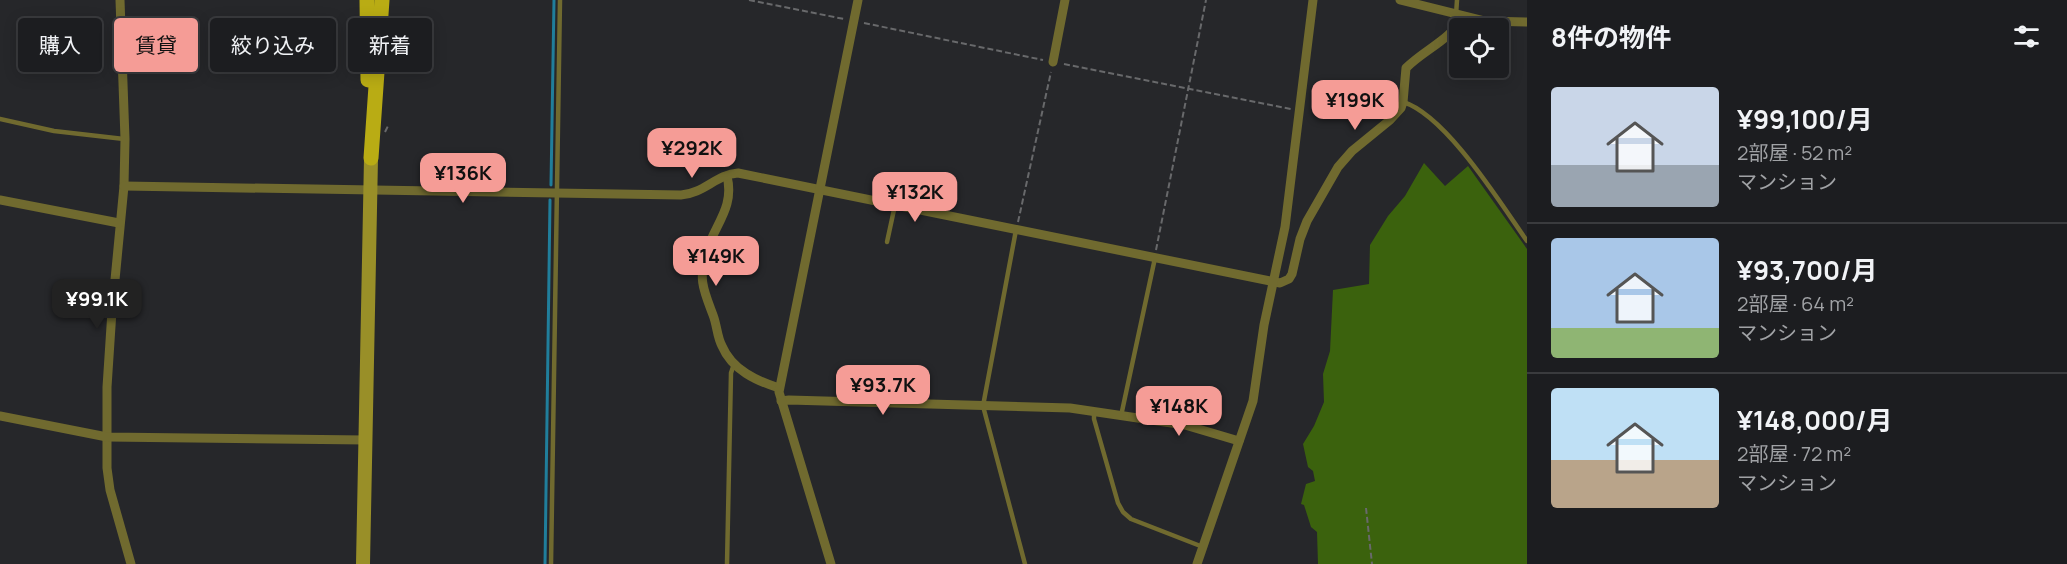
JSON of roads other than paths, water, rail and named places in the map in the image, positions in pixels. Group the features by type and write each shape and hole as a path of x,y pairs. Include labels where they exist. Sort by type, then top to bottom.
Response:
{"main road":[{"path":"367,0 371,158"},
{"path":"371,158 382,0"}],"street":[{"path":"120,0 125,139 124,186 112,311 107,387 107,437 110,490 130,564"},
{"path":"831,564 779,388 858,0"},
{"path":"1053,62 1065,0"},
{"path":"1197,564 1253,401 1260,345 1285,227 1313,0"},
{"path":"1400,0 1460,16 1500,23 1527,22"},
{"path":"124,186 686,195 738,173 1274,282 1284,282 1292,274 1300,239 1307,221 1338,167 1352,151 1395,116 1403,102 1406,68 1449,36 1458,27 1460,16"},
{"path":"363,564 371,158"},
{"path":"727,176 729,184 727,208 706,253 702,285 721,346 734,364 752,377 779,388"},
{"path":"0,200 119,223"},
{"path":"781,401 1070,408 1185,424 1239,441"},
{"path":"0,416 107,437 366,440"}],"lane":[{"path":"551,564 560,0"},
{"path":"1457,0 1460,16"},
{"path":"1403,102 1413,106 1437,125 1471,160 1527,241"},
{"path":"0,119 54,131 125,139"},
{"path":"887,242 895,206"},
{"path":"1016,230 982,405 1025,564"},
{"path":"1122,416 1155,258"},
{"path":"727,564 731,373 734,364"},
{"path":"1094,412 1118,503 1123,512 1131,519 1204,547"}],"waterway":[{"path":"551,185 554,0"},
{"path":"545,564 550,200"}]}
